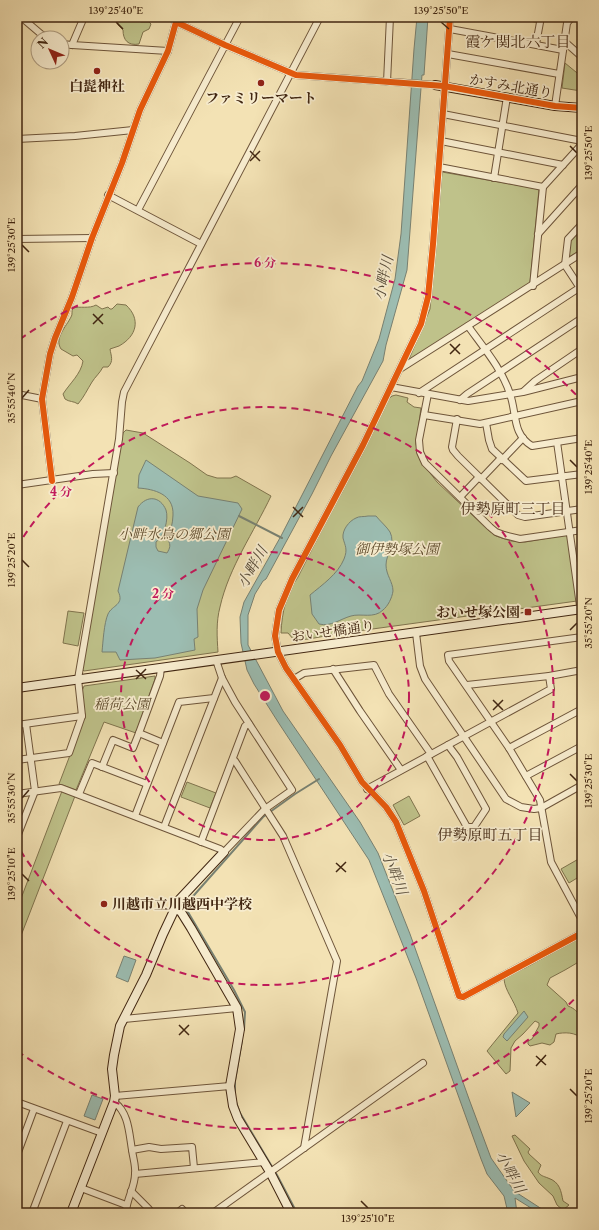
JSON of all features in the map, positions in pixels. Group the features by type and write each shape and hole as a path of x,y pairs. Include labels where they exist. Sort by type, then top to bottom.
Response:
{"street":[{"path":"21,17 36,30"},
{"path":"84,17 72,45 168,51"},
{"path":"138,210 240,17"},
{"path":"17,760 69,753 82,716 78,679 114,473 121,428 124,392 320,17"},
{"path":"388,82 390,17"},
{"path":"450,17 428,297 421,324 363,445 285,594 279,610 275,636 275,652 340,745 367,789 386,807 396,822 424,891 460,996 463,997 582,933"},
{"path":"526,17 540,18 536,44"},
{"path":"554,106 567,23 572,17"},
{"path":"578,17 582,21"},
{"path":"52,481 42,399 54,338 72,297 92,238 122,163 140,110 168,51 177,20 225,45 296,75 435,85"},
{"path":"450,29 563,50"},
{"path":"565,42 582,57"},
{"path":"448,54 559,74"},
{"name":"かすみ北通り","path":"435,85 554,106 582,108"},
{"path":"494,178 507,97"},
{"path":"443,114 502,126 581,145 542,187 533,286"},
{"path":"17,139 75,136 133,130"},
{"path":"441,141 563,165"},
{"path":"439,167 542,187"},
{"path":"538,234 582,185"},
{"path":"108,195 201,244"},
{"path":"419,393 581,288 565,265 568,240 582,224"},
{"path":"17,239 92,238"},
{"path":"400,369 582,254"},
{"path":"460,400 582,318"},
{"path":"468,326 500,372 510,394 518,432 523,438 532,446 582,438"},
{"path":"523,392 535,381 582,349"},
{"path":"391,387 468,401 523,392 582,377"},
{"path":"17,394 42,399"},
{"path":"428,394 419,440 420,452 425,463 490,527 496,532 511,538 520,539 582,530"},
{"path":"424,415 457,419 480,424 582,401"},
{"path":"457,419 452,447 453,450 480,478 521,516 525,517 582,509"},
{"path":"486,423 490,445 502,459 526,481 562,478 582,474"},
{"path":"460,497 523,438"},
{"path":"557,442 582,620"},
{"path":"17,485 93,474 114,473"},
{"name":"おいせ橋通り","path":"17,688 581,610"},
{"path":"416,633 422,672 506,799 521,807 534,809 542,808 582,785"},
{"path":"582,637 448,655 449,661 509,748 540,800 551,862 582,920"},
{"path":"71,1213 114,1099 112,1069 120,1026 146,976 175,908 183,895 265,809 292,790 235,702 222,678 220,660"},
{"path":"294,680 304,673 374,664 389,694 429,755 466,828 474,827 486,809 457,757 448,745"},
{"path":"102,766 113,740 133,748 160,676 161,668"},
{"path":"333,669 401,770"},
{"path":"467,685 549,676 582,670"},
{"path":"367,789 551,689 549,676"},
{"path":"164,827 222,678"},
{"path":"135,816 179,702 214,698"},
{"path":"509,748 582,709"},
{"path":"17,726 82,716"},
{"path":"17,837 35,791 26,724"},
{"path":"201,842 232,760 246,726 249,724"},
{"path":"139,733 164,743"},
{"path":"526,776 582,746"},
{"path":"232,760 235,761 277,826 337,961 304,1148"},
{"path":"79,794 92,763 148,784"},
{"path":"17,794 57,788 79,794 220,849 224,852"},
{"path":"175,908 181,912 191,928 237,1008 240,1029 230,1086 233,1106 238,1119 270,1172 291,1213"},
{"path":"124,1019 237,1008"},
{"path":"213,1213 423,1063"},
{"path":"114,1099 230,1086"},
{"path":"114,1099 127,1121 136,1174 126,1205 126,1213"},
{"path":"17,1102 68,1122 102,1133"},
{"path":"17,1155 34,1109"},
{"path":"32,1213 68,1122"},
{"path":"132,1150 150,1147 161,1149 192,1147 194,1168"},
{"path":"136,1174 264,1162"},
{"path":"81,1188 126,1205"},
{"path":"131,1191 152,1213"},
{"path":"177,1213 182,1209 186,1213"}],"green space":[{"path":"117,17 135,17 135,19 141,22 149,22 151,24 149,29 143,32 139,44 127,42 124,37 123,30 118,25"},
{"path":"565,63 582,77 581,91 562,88"},
{"path":"442,172 539,189 530,283 407,364 430,309"},
{"path":"582,230 582,249 569,257 569,241"},
{"path":"117,304 126,305 131,310 135,321 133,332 125,342 110,349 112,358 110,365 108,367 103,367 78,404 65,399 63,394 78,374 83,361 77,355 73,356 61,349 59,345 60,337 72,316 73,308 90,307 96,305 102,309 108,307 112,309"},
{"name":"御伊勢塚公園","path":"396,395 408,398 407,402 414,407 421,408 416,444 420,460 437,482 487,529 496,536 511,541 525,542 566,535 568,538 577,601 309,639 294,640 288,633 281,633 282,618 290,590 342,492 350,473 360,458 386,402 392,396"},
{"name":"小畔水鳥の郷公園","path":"126,430 143,433 207,475 217,478 231,478 236,476 271,496 229,578 224,592 218,618 218,652 84,671 82,669 123,433"},
{"path":"68,611 84,613 78,646 63,643"},
{"name":"稲荷公園","path":"155,676 136,733 104,722 76,790 59,784 85,716 82,691 84,686"},
{"path":"187,782 216,793 210,808 181,797"},
{"path":"62,791 75,796 17,946 17,909"},
{"path":"409,796 420,816 404,825 393,805"},
{"path":"582,857 582,875 569,883 561,869"},
{"path":"582,936 582,960 550,978 547,985 566,1002 568,1006 582,1016 582,1039 577,1035 559,1033 556,1034 554,1042 550,1045 542,1043 530,1046 528,1041 532,1039 539,1026 539,1023 535,1021 515,1041 511,1048 510,1071 506,1074 487,1051 518,1013 506,988 504,979 516,971 525,968"},
{"path":"515,1135 530,1149 528,1152 529,1154 541,1165 538,1172 542,1176 555,1182 561,1190 563,1201 569,1205 563,1210 557,1205 553,1196 539,1183 524,1161 512,1136"}],"water":[{"path":"417,17 428,17 407,270 383,361 266,579 263,581 255,594 248,615 248,645 283,711 360,822 378,853 410,934 491,1158 514,1191 548,1213 539,1213 515,1198 517,1213 508,1213 504,1196 487,1174 481,1159 416,978 369,860 254,684 247,670 241,643 240,617 244,602 281,536 358,386 362,381 379,339 395,279 401,234"},
{"path":"146,460 198,496 238,503 242,509 203,590 197,609 198,637 194,639 195,650 155,658 120,660 116,652 102,652 105,627 108,614 120,599 118,591 138,507 145,500 157,500 166,510 167,518 165,528 159,540 156,542 156,547 158,551 167,553 170,546 168,540 173,515 170,502 167,497 156,491 138,488 139,475"},
{"path":"376,516 389,530 392,536 386,561 387,572 393,588 391,599 385,608 379,613 372,615 355,615 331,624 319,624 312,614 310,595 338,570 344,559 346,548 343,535 346,526 357,517"},
{"path":"124,956 136,960 128,982 116,977"},
{"path":"524,1011 528,1017 507,1041 503,1037 504,1034"},
{"path":"512,1092 530,1103 516,1117"},
{"path":"92,1095 103,1099 95,1120 84,1116"}],"waterway":[{"path":"239,516 282,538"},
{"path":"244,1030 245,1012 234,990 185,907 263,817 319,779"},
{"path":"235,1093 235,1081 242,1040"},
{"path":"236,1102 240,1113 277,1175 297,1213"}],"cycle path":[{"path":"450,17 428,297 421,324 363,445 292,579 279,610 275,636 278,652 286,668 340,745 362,782 386,807 396,822 424,891 459,996 463,997 582,933"},
{"path":"52,481 42,399 50,354 72,297 92,238 122,163 140,110 168,51 176,22 225,45 296,75 444,86 555,106 582,108"}],"place":[{"name":"白髭神社","path":"97,71"},
{"name":"ファミリーマート","path":"261,83"},
{"name":"おいせ塚公園","path":"528,612"},
{"name":"川越市立川越西中学校","path":"104,904"}],"district":[{"name":"霞ケ関北六丁目","path":"518,41"},
{"name":"伊勢原町三丁目","path":"513,508"},
{"name":"伊勢原町五丁目","path":"490,834"}],"water label":[{"name":"小畔川","path":"383,278"},
{"name":"小畔川","path":"252,567"},
{"name":"小畔川","path":"395,873"},
{"name":"小畔川","path":"511,1172"}]}
